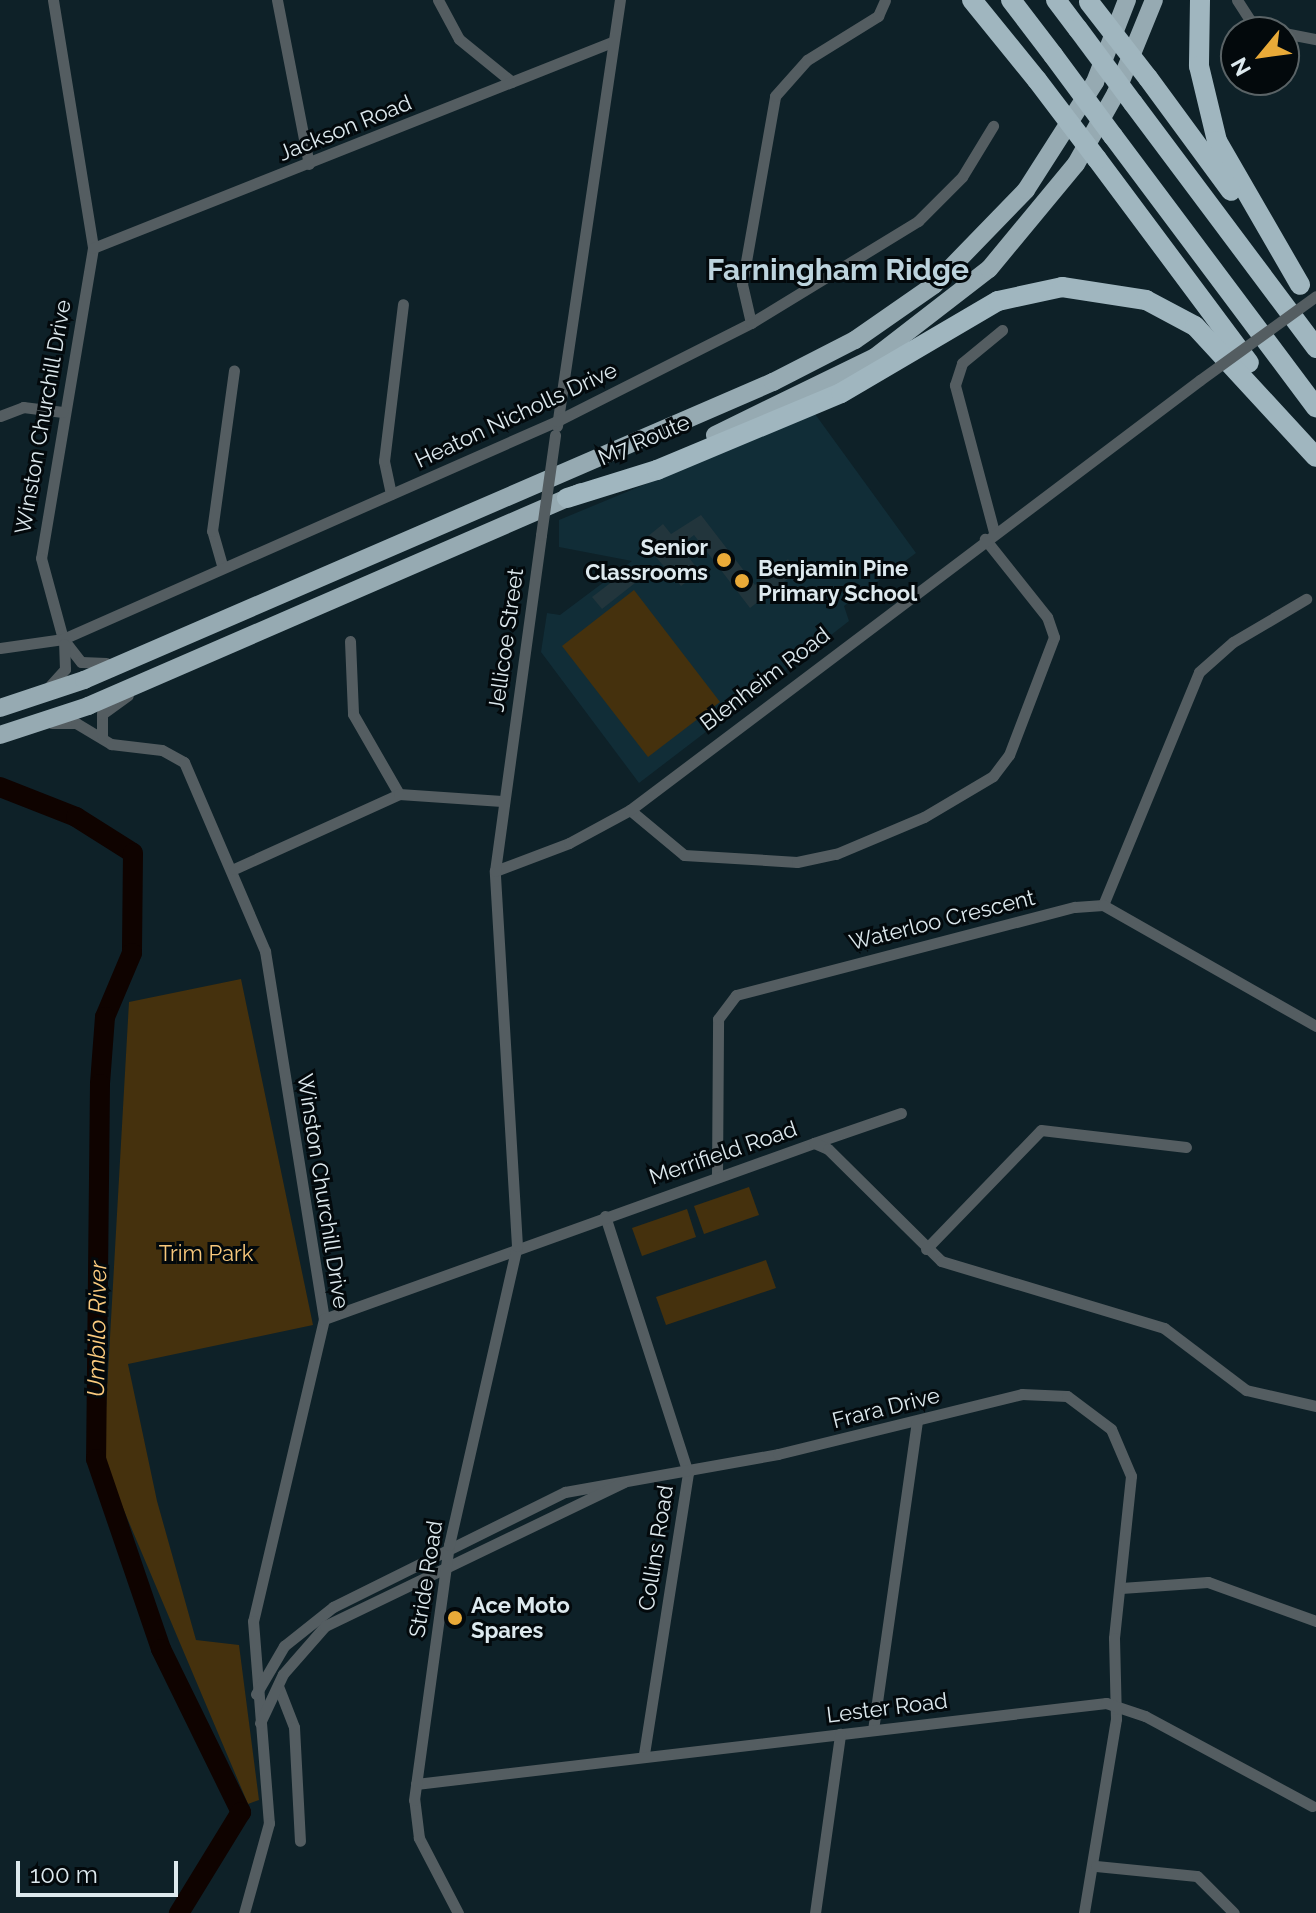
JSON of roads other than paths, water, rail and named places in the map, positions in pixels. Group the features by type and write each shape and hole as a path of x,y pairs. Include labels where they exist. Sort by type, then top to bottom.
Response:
{"highway":[{"path":"972,0 1097,159 1316,455"},
{"path":"1011,0 1316,407"},
{"path":"1056,0 1316,348"},
{"name":"M7 Route","path":"0,708 142,655 773,382 886,320 934,285 1026,190 1095,82 1127,0"},
{"name":"M7 Route","path":"1,735 41,723 152,679 850,372 959,296 1030,226 1076,164 1116,93 1154,0"},
{"path":"1200,0 1199,66 1217,141 1316,306"},
{"path":"1089,1 1308,290"},
{"path":"567,498 657,470 841,393 998,301 1062,287 1118,292 1183,318 1212,340 1316,455"}],"street":[{"name":"Winston Churchill Drive","path":"53,0 93,248 63,412 41,558 63,639"},
{"path":"277,0 309,164"},
{"path":"438,0 459,39 512,82"},
{"name":"Jellicoe Street","path":"517,1246 495,871 502,801 620,0"},
{"path":"751,323 742,284 775,96 795,70 878,16 885,0"},
{"name":"Jackson Road","path":"93,248 612,42"},
{"name":"Heaton Nicholls Drive","path":"0,648 63,639 222,565 557,421 751,323 918,221 962,177 993,126"},
{"name":"Blenheim Road","path":"495,871 569,843 630,810 990,535 1200,380 1308,290"},
{"path":"391,494 384,461 403,304"},
{"path":"630,810 684,855 797,862 836,854 924,817 993,776 1009,755 1054,637 1047,617 990,535 955,385 962,363 1002,330"},
{"path":"222,565 212,531 234,370"},
{"path":"0,416 23,407 63,412"},
{"path":"1306,599 1233,642 1199,672 1103,905 1316,1026"},
{"path":"63,639 88,664 142,655"},
{"path":"30,699 63,674 63,639"},
{"path":"350,641 353,714 399,794"},
{"path":"102,735 102,714 152,679"},
{"name":"Winston Churchill Drive","path":"41,723 76,723 122,746 162,750 184,762 234,869 265,951 324,1319 253,1621 252,1652 269,1823 244,1913"},
{"path":"234,869 399,794 502,801"},
{"name":"Waterloo Crescent","path":"717,1175 718,1019 736,995 1103,905"},
{"path":"814,1143 901,1113"},
{"path":"926,1249 1041,1130 1186,1147"},
{"name":"Merrifield Road","path":"324,1319 517,1246 814,1143 828,1149 926,1249 958,1268 1164,1328 1246,1390 1316,1406"},
{"name":"Collins Road","path":"605,1216 688,1473 644,1754"},
{"name":"Stride Road","path":"458,1913 419,1838 416,1784 449,1545 517,1246"},
{"name":"Frara Drive","path":"256,1694 277,1656 299,1630 333,1607 449,1545 565,1492 628,1479 688,1473 917,1422 1022,1394 1067,1396 1111,1429 1127,1457 1132,1496 1121,1588"},
{"path":"873,1730 917,1422"},
{"name":"Frara Drive","path":"260,1723 278,1686 325,1626 447,1563 628,1479"},
{"path":"1084,1913 1096,1866 1115,1704 1121,1588 1208,1582 1316,1621"},
{"path":"252,1652 277,1656"},
{"path":"278,1686 294,1727 300,1841"},
{"path":"1115,1704 1312,1806"},
{"name":"Lester Road","path":"416,1784 644,1754 1115,1704"},
{"path":"815,1913 840,1734"},
{"path":"1096,1866 1197,1876 1234,1913"}],"waterway":[{"name":"Umbilo River","path":"0,787 76,817 133,853 132,953 105,1017 100,1084 96,1459 161,1649 241,1812 179,1913"}],"place":[{"name":"Senior Classrooms","path":"724,560"},
{"name":"Benjamin Pine Primary School","path":"742,581"},
{"name":"Ace Moto Spares","path":"455,1618"}],"district":[{"name":"Farningham Ridge","path":"838,270"}],"park label":[{"name":"Trim Park","path":"206,1254"}]}
